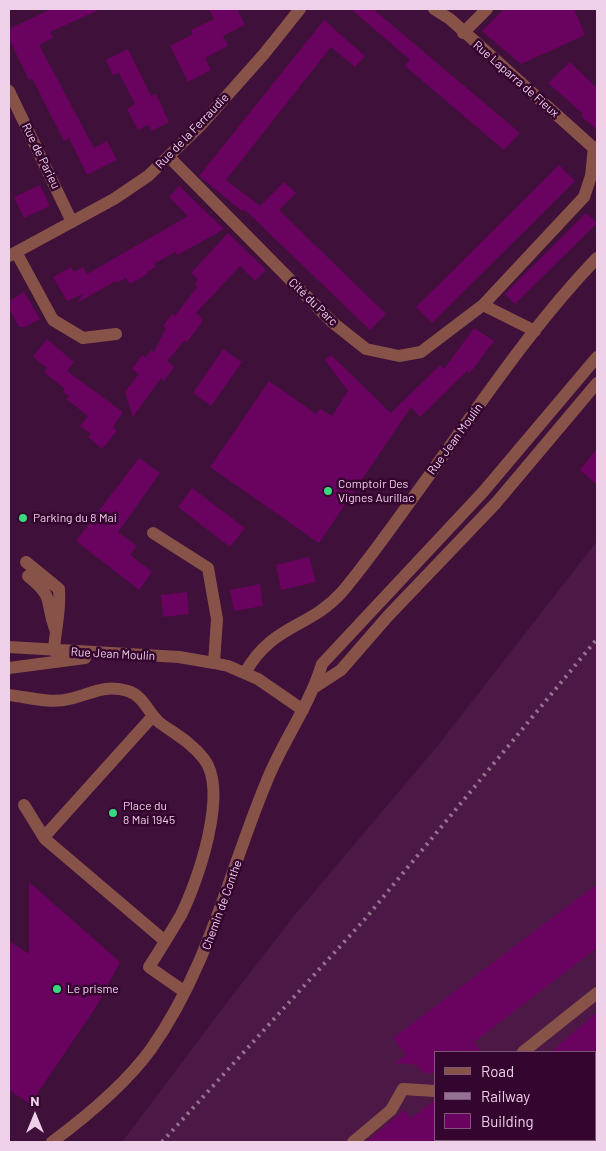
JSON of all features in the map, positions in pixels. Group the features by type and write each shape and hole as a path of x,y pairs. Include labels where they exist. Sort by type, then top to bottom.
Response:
{"street":[{"name":"Rue de la Ferraudie","path":"12,254 127,190 169,157 258,61 300,9"},
{"name":"Rue Laparra de Fieux","path":"434,9 450,19 463,33 595,149"},
{"path":"463,33 487,9"},
{"name":"Rue de Parieu","path":"9,91 72,222"},
{"name":"Cité du Parc","path":"169,157 332,322 366,349 399,356 421,352 483,305 584,198 591,176 595,149"},
{"path":"12,254 53,320 82,338 116,334"},
{"name":"Rue Jean Moulin","path":"244,673 252,660 268,642 280,633 319,613 341,593 370,558 511,361 597,258"},
{"path":"483,305 535,331"},
{"name":"Chemin de Conthe","path":"52,1142 128,1077 151,1050 185,992 207,948 266,783 315,687 322,664 483,492 597,357"},
{"path":"315,687 341,670 388,616 496,503 597,383"},
{"path":"153,533 208,568 217,619 214,663"},
{"path":"26,562 59,589 58,621 55,630 54,651"},
{"path":"28,576 44,589 48,597 50,617 55,630"},
{"name":"Rue Jean Moulin","path":"9,648 179,657 214,663 244,673 303,710"},
{"path":"9,668 110,654"},
{"path":"9,695 53,701 69,700 96,689 116,689 130,692 141,700 153,716 182,738 204,759 214,780 209,830 194,884 180,915 149,967 185,992"},
{"path":"44,836 153,716"},
{"path":"24,805 44,836 165,940"},
{"path":"524,1051 597,993"},
{"path":"353,1142 392,1110 403,1089 434,1091"},
{"name":"Chemin de Conthe","path":"62,1142 98,1104"}],"shaded area":[{"path":"597,541 597,1142 122,1142 293,917 439,744"}],"building":[{"path":"51,9 101,9 50,32 53,38 39,45 94,148 107,141 117,160 87,175 69,138 64,141 32,78 29,80 9,39 9,29"},
{"path":"209,9 237,9 245,25 223,36 228,46 205,58 211,70 188,82 170,46 193,34 191,30 214,19"},
{"path":"351,9 373,9 520,133 504,150 405,66 410,60"},
{"path":"504,9 574,9 585,35 521,64 482,31"},
{"path":"324,20 365,56 355,67 331,47 226,180 260,206 284,182 296,193 279,210 386,314 370,330 244,209 242,211 199,176"},
{"path":"128,49 151,96 156,94 169,122 152,131 148,125 138,130 127,109 135,104 119,73 113,75 106,60"},
{"path":"570,62 597,88 597,130 581,116 583,114 548,83"},
{"path":"559,165 575,181 432,323 416,307"},
{"path":"40,185 50,206 24,218 14,197"},
{"path":"179,186 224,229 178,255 175,252 154,264 156,267 147,272 148,274 130,284 126,278 117,283 116,281 77,303 83,294 67,301 53,277 71,267 74,272 83,267 87,274 188,216 169,197"},
{"path":"586,213 597,223 515,304 505,294"},
{"path":"228,233 266,270 255,281 240,266 196,313 202,318 202,322 187,342 185,340 167,361 174,367 164,381 161,378 133,417 125,392 139,374 132,369 142,355 146,357 151,350 154,352 166,328 163,326 172,314 175,316 197,287 195,284 198,280 191,273"},
{"path":"24,292 40,319 25,327 19,327 9,308 9,301"},
{"path":"474,328 494,341 470,373 467,371 420,417 411,407 319,543 210,467 269,381 316,414 320,409 332,416 348,391 325,360 331,355 391,413 440,365 444,369"},
{"path":"47,339 74,362 67,371 123,412 113,427 117,431 102,449 88,437 91,434 80,426 88,416 66,399 69,396 63,392 65,389 44,372 47,368 33,357"},
{"path":"223,349 242,362 211,406 193,393"},
{"path":"597,449 597,485 580,470"},
{"path":"139,458 160,473 118,532 137,546 130,555 152,572 139,590 76,541"},
{"path":"192,488 245,528 230,547 178,507"},
{"path":"309,557 316,582 281,590 276,565"},
{"path":"260,584 263,606 234,611 230,590"},
{"path":"187,592 189,614 163,617 161,595"},
{"name":"Le prisme","path":"29,882 120,962 96,1007 30,1104 9,1090 9,941 29,954"},
{"path":"597,884 597,948 474,1042 480,1051 434,1051 434,1072 429,1074 421,1071 417,1065 394,1063 406,1055 393,1038"},
{"path":"597,1012 597,1052 552,1051"},
{"path":"434,1101 435,1142 366,1142 404,1110 411,1118"}],"railway":[{"path":"162,1142 365,919 597,639"}],"place":[{"name":"Comptoir Des Vignes Aurillac","path":"328,491"},
{"name":"Parking du 8 Mai","path":"23,518"},
{"name":"Place du 8 Mai 1945","path":"113,813"},
{"name":"Le prisme","path":"57,989"}]}
